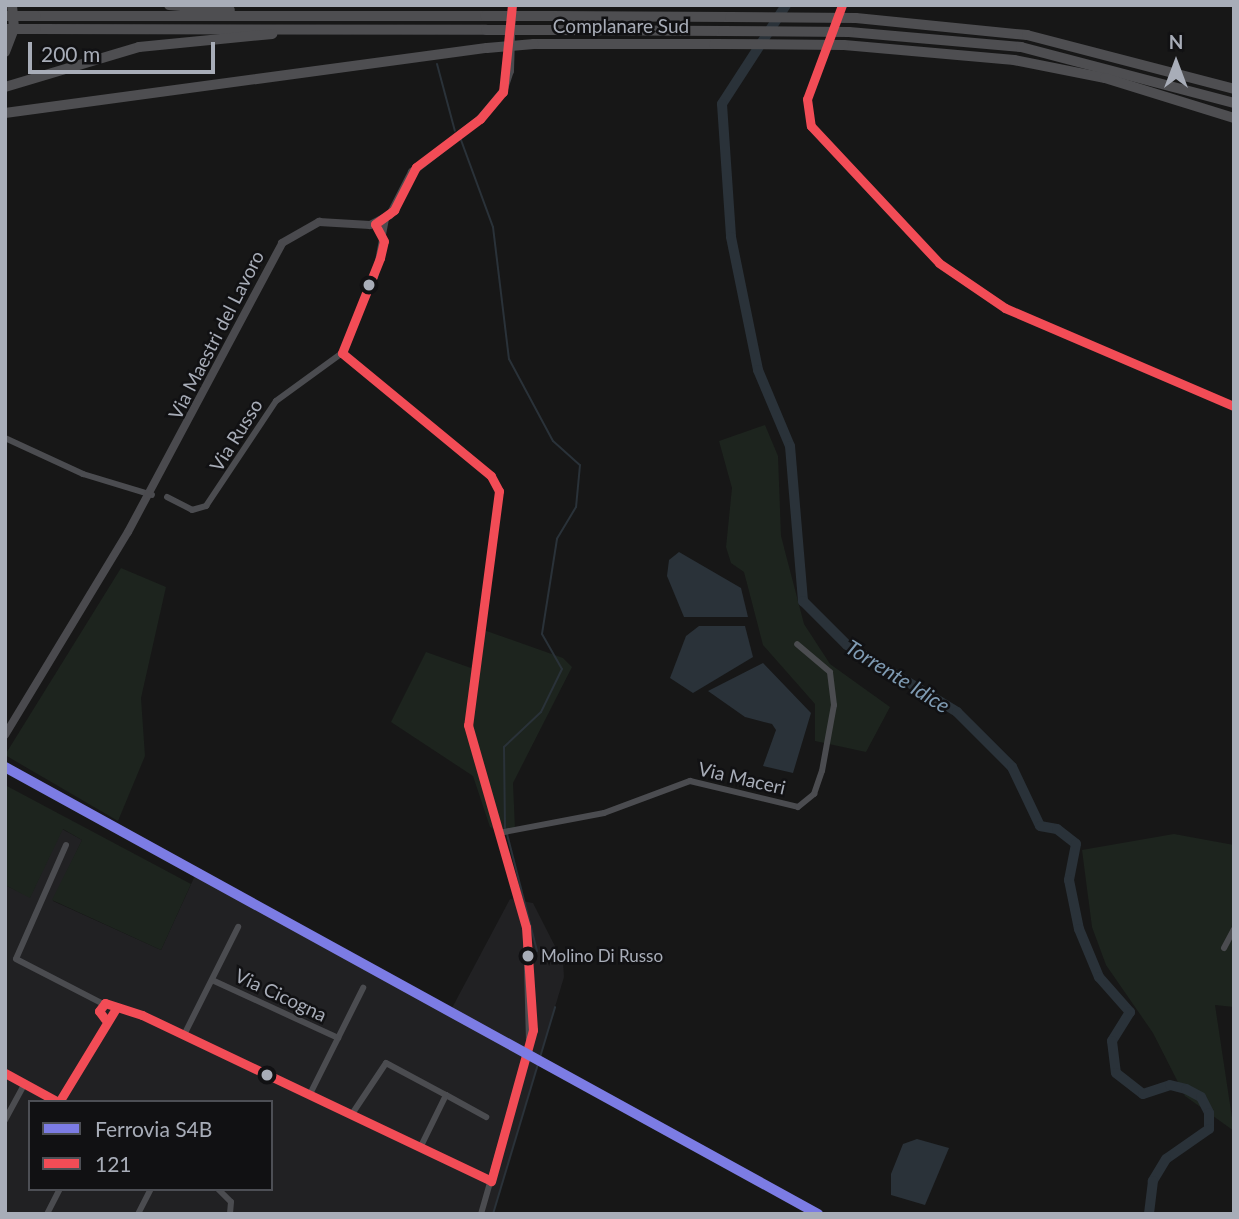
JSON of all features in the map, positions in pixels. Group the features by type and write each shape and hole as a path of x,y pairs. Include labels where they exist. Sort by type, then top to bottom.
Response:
{"highway":[{"path":"5,52 14,28 12,5"},
{"path":"169,5 249,16"},
{"path":"5,10 5,34"},
{"path":"5,16 856,18 1027,35 1234,89"},
{"path":"5,29 849,32 1021,47 1122,68 1234,103"},
{"path":"5,87 139,47 291,30"},
{"name":"Complanare Sud","path":"5,113 486,48 534,44 715,44 844,45 1026,62 1146,89 1234,118"}],"street":[{"path":"512,5 510,71 499,99 412,172 386,219 384,243 342,353 497,485 500,502 468,725 504,832 526,927 529,1045"},
{"path":"842,5 811,84 811,126 939,263 1005,308 1234,406"},
{"path":"384,243 375,224 386,219"},
{"name":"Via Maestri del Lavoro","path":"5,735 150,495 282,243 319,222 375,224"},
{"name":"Via Russo","path":"167,497 186,509 206,506 276,401 342,353"},
{"path":"5,438 83,474 150,495"},
{"name":"Via Maceri","path":"504,832 604,813 690,781 798,807 814,794 822,771 834,705 830,672 797,644"},
{"path":"66,845 16,959 115,1010 184,1035 491,1181"},
{"name":"Via Cicogna","path":"184,1035 237,927"},
{"path":"1224,948 1234,929"},
{"name":"Via Cicogna","path":"212,979 338,1038"},
{"name":"Via Cicogna","path":"310,1094 363,988"},
{"path":"103,1004 105,1019"},
{"path":"60,1100 105,1019 115,1010"},
{"path":"352,1114 380,1063 486,1117"},
{"path":"481,1214 524,1064"},
{"path":"5,1073 55,1100"},
{"path":"5,1120 25,1083"},
{"path":"420,1148 446,1095"},
{"path":"47,1214 59,1191"},
{"path":"138,1214 150,1191"},
{"path":"220,1191 231,1202 230,1214"}],"shaded area":[{"path":"765,425 778,456 781,536 804,624 830,664 890,707 866,752 815,741 815,704 763,645 744,572 731,563 726,547 732,488 719,441"},
{"path":"679,552 741,588 748,617 684,617 667,576 669,560"},
{"path":"121,568 166,587 141,698 145,756 118,821 5,755"},
{"path":"699,626 745,626 753,657 693,693 670,678 686,636"},
{"path":"478,628 563,658 572,667 513,783 515,829 502,833 490,827 473,776 391,722 426,652 471,668"},
{"path":"763,663 811,713 793,773 763,766 776,730 772,724 745,717 708,691"},
{"path":"5,785 191,884 161,950 52,900 82,840 63,829 30,898 5,885"},
{"path":"62,829 82,840 53,901 161,950 198,869 452,1008 510,899 533,903 563,962 564,977 493,1214 5,1214 5,885 30,897"},
{"path":"1174,834 1234,845 1234,1007 1215,1005 1234,1131 1185,1096 1153,1033 1106,965 1092,927 1082,850"},
{"path":"917,1139 949,1148 925,1205 891,1195 891,1174 903,1144"}],"waterway":[{"name":"Torrente Idice","path":"786,5 722,104 731,237 758,370 790,446 803,601 847,645 957,712 1012,767 1040,826 1057,829 1076,844 1069,880 1079,929 1099,977 1130,1012 1112,1041 1116,1073 1143,1094 1170,1085 1186,1089 1201,1097 1209,1113 1209,1129 1166,1159 1153,1181 1149,1214"},
{"path":"437,64 455,131"},
{"path":"461,140 493,227 509,359 553,441 580,465 576,507 557,539 542,634 562,669 541,712 504,747 505,828"},
{"path":"507,834 537,951"},
{"path":"493,1214 555,1007"}],"tunnel":[{"path":"524,1064 529,1045"}],"rail line":[{"name":"S4B","path":"5,767 818,1214"}],"transit line":[{"name":"121","path":"342,353 380,258 384,241 375,224 394,210 416,167 480,119 503,92 512,5"},
{"name":"121","path":"842,5 807,99 811,126 939,263 1005,308 1234,406"},
{"name":"121","path":"342,353 491,476 499,491 468,725 526,927 533,1030 491,1181"},
{"name":"121","path":"105,1019 99,1011 105,1003 142,1015 491,1181"},
{"name":"121","path":"60,1100 115,1010"},
{"name":"121","path":"5,1073 54,1100"}],"place":[{"name":"Molino Di Russo","path":"528,956"}]}
